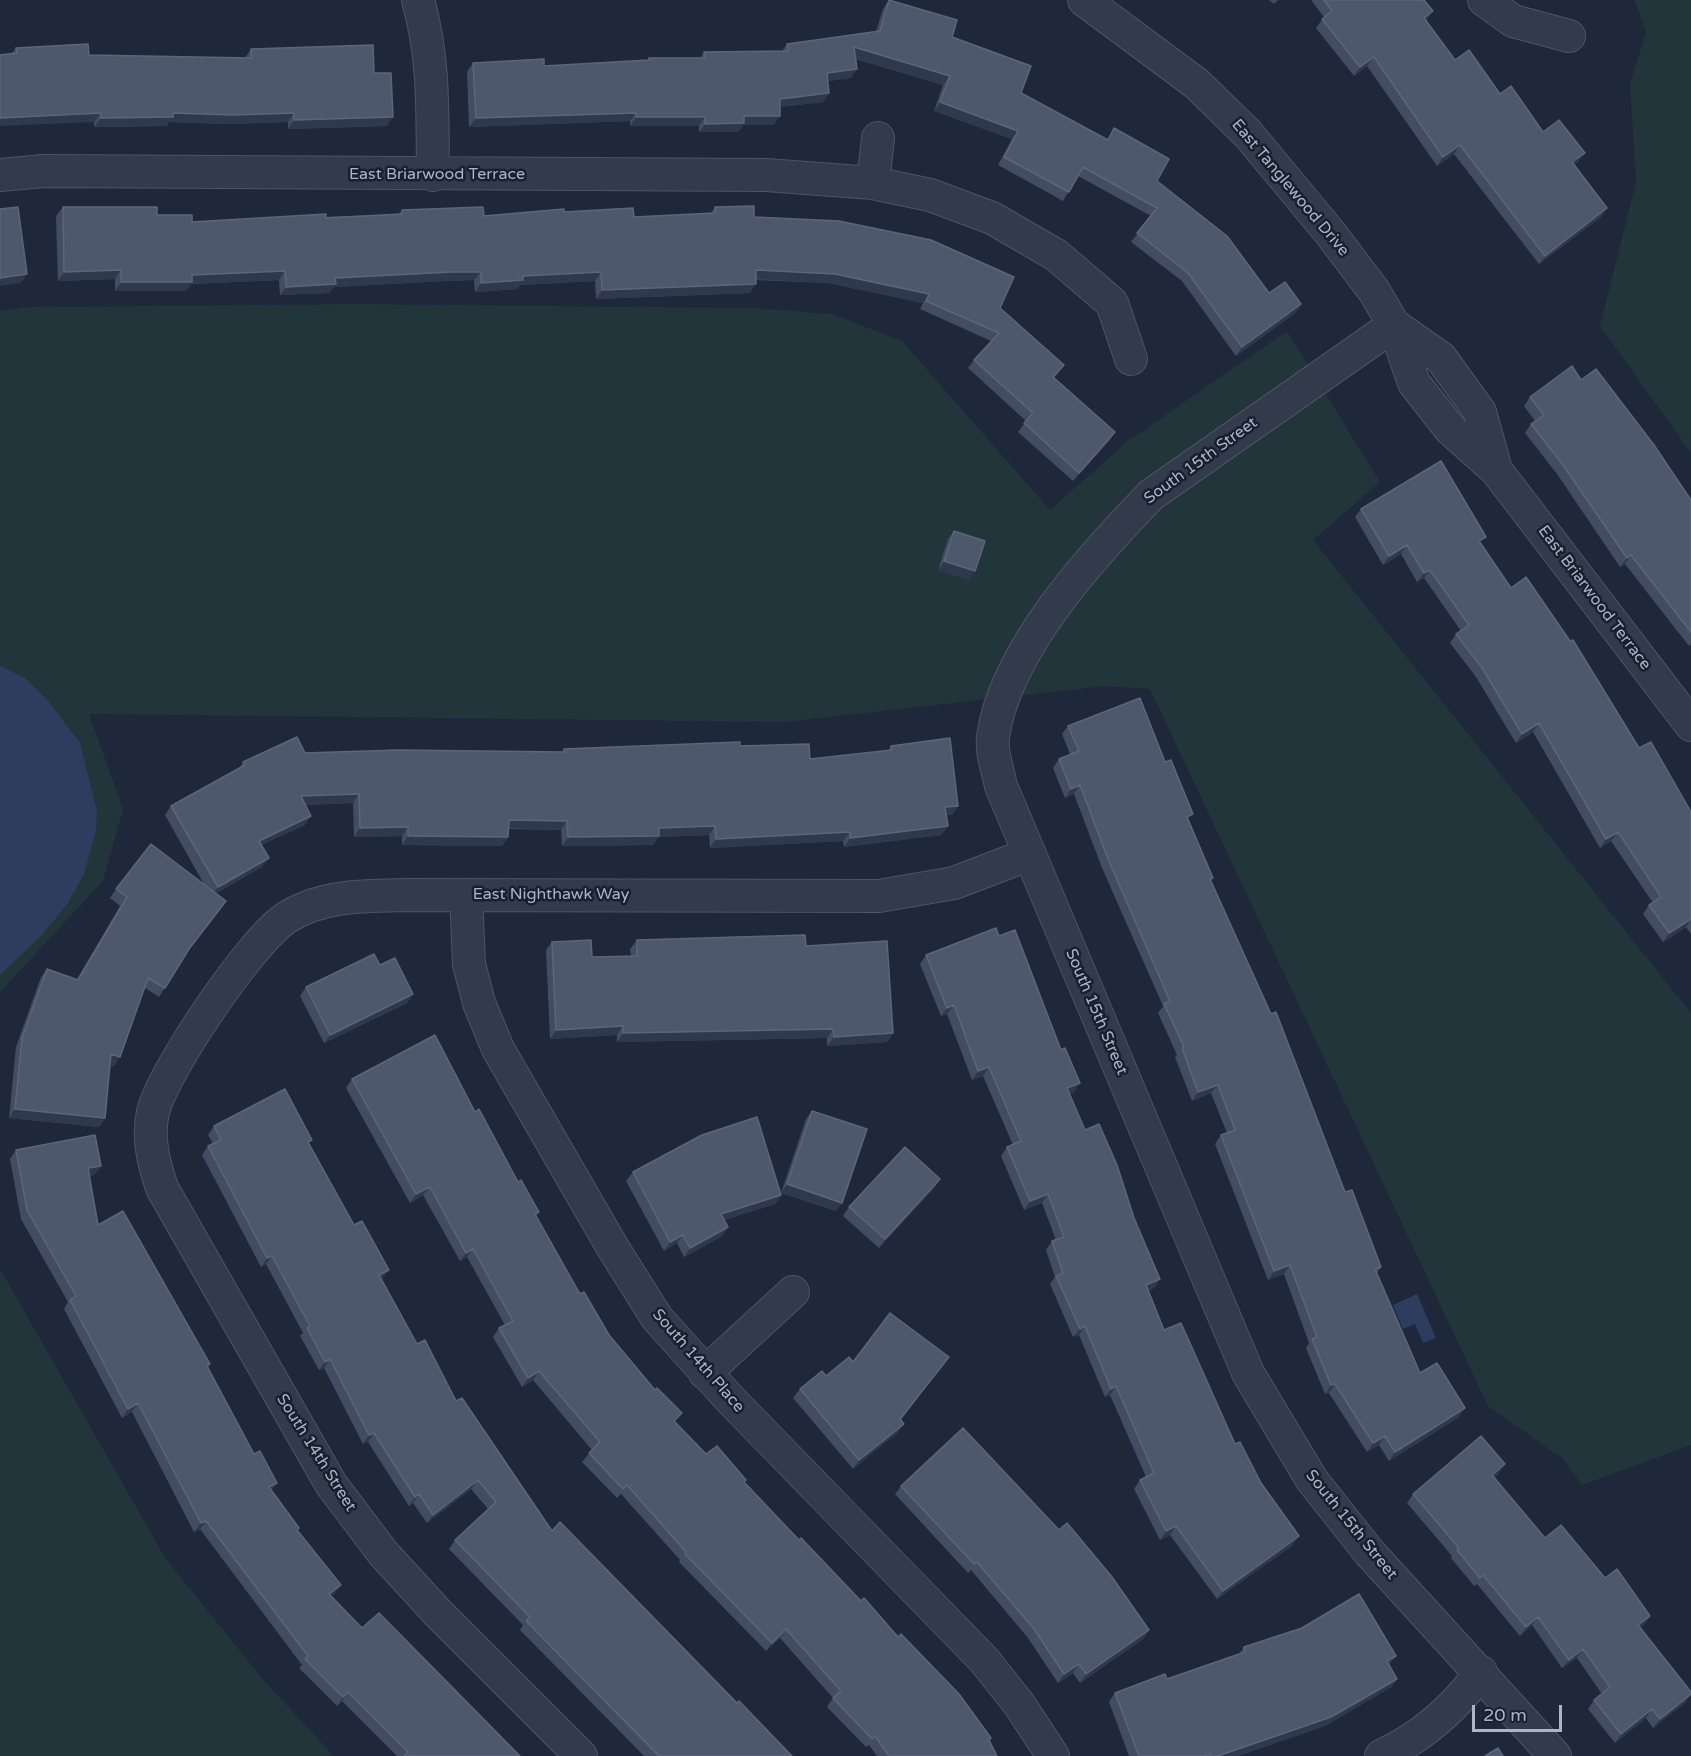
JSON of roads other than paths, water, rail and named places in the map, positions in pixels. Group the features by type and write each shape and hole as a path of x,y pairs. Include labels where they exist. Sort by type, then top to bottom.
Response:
{"street":[{"path":"418,0 429,38 433,175"},
{"path":"1484,0 1513,21 1569,36"},
{"name":"East Tanglewood Drive","path":"1092,2 1197,84 1248,135 1331,234 1374,291 1394,325"},
{"path":"873,183 878,138"},
{"name":"East Briarwood Terrace","path":"0,175 43,171 433,175 765,175 873,183 930,195 992,218 1056,255 1112,303 1131,359"},
{"name":"East Briarwood Terrace","path":"1394,325 1442,358 1464,388 1480,412 1496,470"},
{"name":"East Briarwood Terrace","path":"1394,325 1414,384 1450,429 1496,470 1691,725"},
{"name":"South 15th Street","path":"1394,325 1151,495 1104,544 1036,633 1001,703 993,739 1001,786 1248,1373 1312,1480 1369,1552 1481,1672 1555,1756"},
{"path":"1433,408 1464,388"},
{"name":"East Nighthawk Way","path":"159,1092 194,1033 265,936 286,918 320,902 352,897 466,895 879,896 954,883 1030,854"},
{"name":"South 14th Place","path":"466,895 469,964 479,1003 498,1049 613,1248 657,1318 705,1373 984,1660 1038,1731 1053,1756"},
{"name":"South 14th Street","path":"159,1092 150,1137 154,1164 162,1188 332,1484 383,1553 430,1605 581,1756"},
{"path":"705,1373 793,1292"},
{"path":"1381,1756 1423,1730 1461,1700 1481,1672"}],"water":[{"path":"0,666 25,678 49,702 80,743 97,811 96,831 84,874 68,903 42,935 0,975"},
{"path":"1417,1294 1436,1338 1423,1343 1415,1324 1403,1329 1393,1305"}]}
